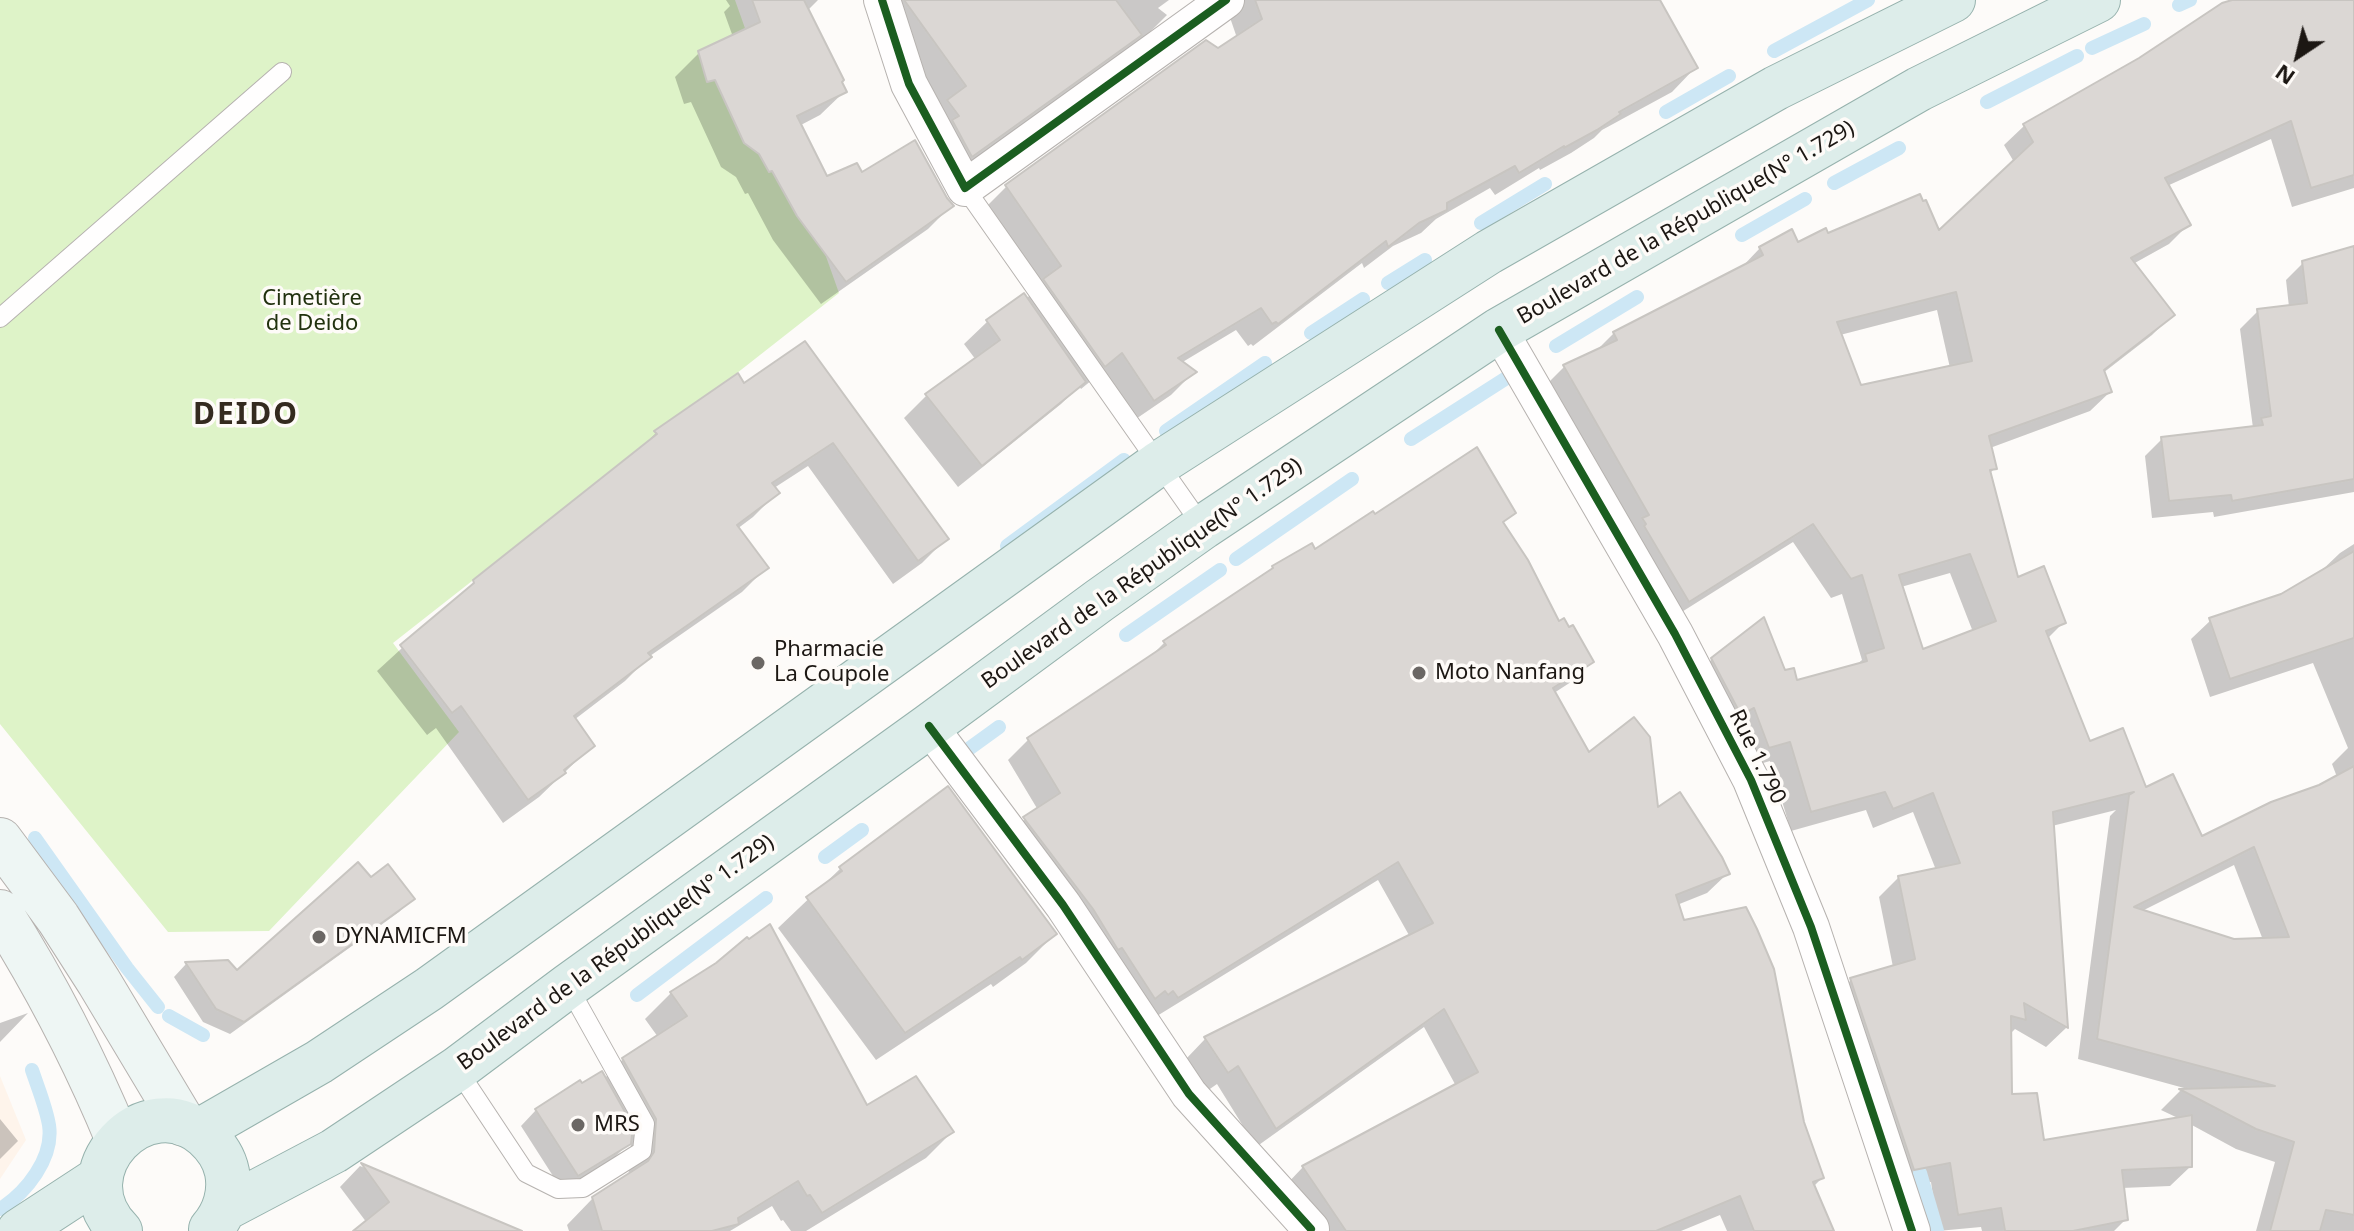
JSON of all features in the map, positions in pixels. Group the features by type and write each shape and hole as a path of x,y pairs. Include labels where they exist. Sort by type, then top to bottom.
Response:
{"main road":[{"path":"19,1231 109,1159 132,1129 166,1121 191,1127 319,1062 429,989 1158,464 1489,252 1776,88 1953,0"},
{"name":"Boulevard de la République(N° 1.729)","path":"216,1224 334,1151 457,1069 1100,600 1203,527 1499,330 1919,89 2098,0"},
{"path":"0,840 58,918 191,1127 213,1143 222,1157 228,1174 229,1191 216,1224"},
{"path":"0,912 60,1012 94,1082 109,1159 100,1194 112,1223 120,1231"}],"street":[{"path":"882,0 909,84 965,188 1226,0"},
{"name":"Rue 1.790","path":"1499,330 1675,634 1751,780 1811,927 1912,1231"},
{"path":"929,726 1063,905 1189,1094 1311,1229"}],"lane":[{"path":"0,318 282,72"},
{"path":"965,188 1203,527"},
{"path":"457,1069 526,1173 558,1189 583,1188 642,1151 645,1124 568,986"}],"shaded area":[{"path":"0,1076 26,1140 0,1179"}],"green space":[{"name":"Cimetière de Deido","path":"0,0 735,0 839,293 393,643 459,732 269,931 168,932 0,724"}],"building":[{"path":"752,0 804,0 844,80 842,82 847,92 797,116 827,176 857,163 862,172 915,140 954,206 846,282 797,216 772,171 769,172 759,154 744,143 715,80 707,82 698,51 760,22"},
{"path":"904,0 1116,0 1142,35 972,157 952,120 959,116 947,100 966,86"},
{"path":"1255,0 1660,0 1698,68 1519,173 1515,166 1447,203 1447,210 1419,223 1388,247 1386,241 1278,324 1272,324 1261,308 1178,358 1197,372 1154,401 1122,353 1105,367 1043,279 1061,266 1005,185 1206,40 1218,48 1262,19"},
{"path":"2232,0 2354,0 2354,175 2311,188 2291,121 2165,178 2191,225 2131,258 2175,315 2104,370 2112,392 1989,436 1997,469 1990,470 2018,577 2044,566 2066,623 2046,631 2090,741 2123,728 2146,787 2173,774 2202,836 2271,802 2319,785 2354,766 2354,1215 2326,1210 2320,1231 2270,1231 2294,1142 2256,1129 2179,1089 2275,1086 2097,1039 2129,795 2134,792 2053,812 2068,1028 2024,1003 2026,1020 2011,1016 2012,1094 2037,1093 2044,1140 2192,1115 2192,1167 2122,1170 2128,1220 2073,1231 2005,1231 2001,1208 1958,1215 1950,1163 1914,1170 1850,978 1915,959 1898,876 1960,863 1933,793 1893,809 1885,792 1811,812 1790,742 1769,748 1754,708 1741,715 1711,658 1764,617 1785,670 1794,668 1797,680 1867,661 1865,654 1884,648 1862,575 1851,579 1813,524 1689,602 1644,526 1646,524 1642,518 1649,515 1563,365 1617,340 1613,332 1763,255 1759,247 1792,229 1798,242 1826,228 1828,233 1920,194 1923,201 1926,200 1939,230 2033,142 2023,124 2139,58 2222,3","holes":["1956,292 1972,361 1861,385 1837,322","1970,554 1996,621 1923,649 1899,575","2254,847 2289,937 2234,939 2134,907"]},
{"path":"2354,246 2354,479 2232,501 2231,495 2169,501 2161,437 2263,425 2261,418 2271,416 2257,309 2307,303 2302,261"},
{"path":"1024,293 1086,382 982,466 925,394 1000,340 986,320"},
{"path":"805,341 949,539 918,561 833,443 772,483 780,493 737,525 769,568 648,653 652,657 574,716 595,746 564,770 566,773 528,800 461,706 452,713 400,645 474,583 473,580 657,434 654,431 738,373 744,383"},
{"path":"1477,447 1516,513 1503,522 1528,560 1559,621 1564,618 1569,627 1573,625 1594,662 1553,688 1589,752 1634,717 1650,737 1658,807 1680,792 1730,874 1676,895 1684,920 1746,907 1757,929 1774,969 1804,1122 1824,1178 1813,1182 1834,1231 1754,1231 1740,1196 1656,1231 1346,1231 1302,1166 1478,1072 1444,1009 1276,1129 1238,1066 1228,1073 1204,1037 1433,923 1398,862 1178,998 1173,991 1168,995 1165,991 1155,999 1122,948 1118,950 1093,909 1023,817 1060,793 1027,738 1166,645 1163,641 1272,566 1312,543 1315,549"},
{"path":"2354,551 2354,638 2230,679 2209,618 2281,594"},
{"path":"948,786 1057,934 1022,960 1020,957 905,1033 806,897 842,871 839,867"},
{"name":"DYNAMICFM","path":"358,862 371,877 388,864 415,899 244,1022 216,1009 185,962 228,960 237,970"},
{"path":"770,924 867,1105 916,1076 954,1132 822,1213 798,1181 738,1218 739,1224 712,1231 602,1231 592,1197 648,1161 654,1152 656,1119 622,1058 687,1016 670,992"},
{"path":"602,1071 633,1126 631,1144 578,1176 535,1109 580,1080 582,1083"},
{"path":"361,1163 522,1231 353,1231 389,1202"}],"waterway":[{"path":"1774,51 1868,0"},
{"path":"2179,5 2190,0"},
{"path":"2092,48 2144,24"},
{"path":"1987,102 2077,56"},
{"path":"1666,112 1729,76"},
{"path":"1834,183 1899,148"},
{"path":"1481,223 1545,184"},
{"path":"1742,235 1805,199"},
{"path":"1388,283 1425,260"},
{"path":"1556,346 1637,297"},
{"path":"1311,333 1363,299"},
{"path":"1166,431 1265,363"},
{"path":"1411,439 1519,370"},
{"path":"1007,546 1124,460"},
{"path":"1236,559 1352,479"},
{"path":"1126,635 1220,570"},
{"path":"970,748 999,727"},
{"path":"825,857 862,830"},
{"path":"35,838 158,1007"},
{"path":"637,995 766,898"},
{"path":"169,1016 203,1035"},
{"path":"0,1209 28,1184 47,1150 49,1125 32,1070"},
{"path":"1920,1173 1937,1231"}],"cycle path":[{"path":"882,0 909,84 965,188 1226,0"},
{"path":"1499,330 1675,634 1751,780 1811,927 1912,1231"},
{"path":"929,726 1063,905 1189,1094 1311,1229"}],"place":[{"name":"Pharmacie La Coupole","path":"758,663"},
{"name":"Moto Nanfang","path":"1419,673"},
{"name":"DYNAMICFM","path":"319,937"},
{"name":"MRS","path":"578,1125"}],"district":[{"name":"DEIDO","path":"246,415"}]}
